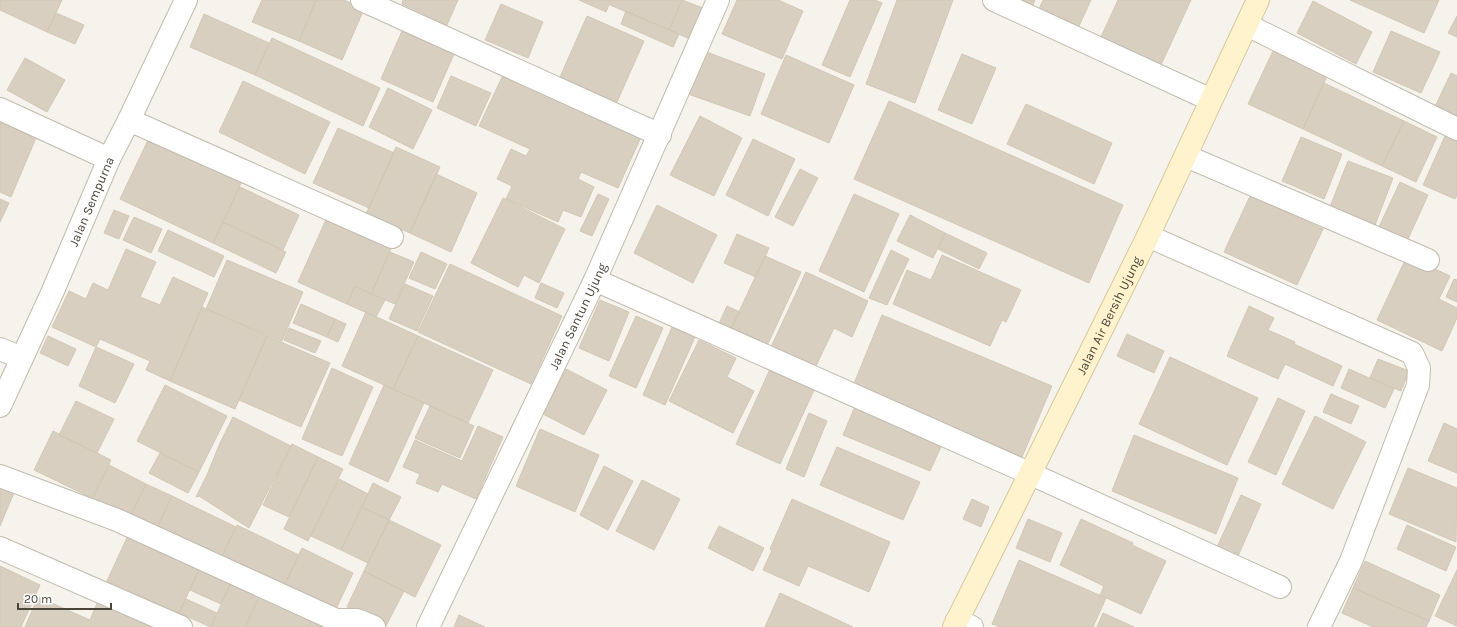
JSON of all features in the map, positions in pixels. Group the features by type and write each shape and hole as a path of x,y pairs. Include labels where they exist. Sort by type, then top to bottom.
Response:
{"street":[{"name":"Jalan Sempurna","path":"0,406 52,293 109,159 130,120 186,0"},
{"path":"362,0 660,135"},
{"name":"Jalan Santun Ujung","path":"428,627 595,280 718,0"},
{"path":"994,0 1211,100"},
{"name":"Jalan Air Bersih Ujung","path":"961,625 1031,474 1148,236 1258,0"},
{"path":"1247,25 1457,129"},
{"path":"0,109 109,159"},
{"path":"130,120 392,237"},
{"path":"1186,156 1428,260"},
{"path":"1148,236 1412,353 1419,368 1418,384 1350,560 1320,627"},
{"path":"595,280 1031,474 1280,587"},
{"path":"0,349 22,358"},
{"path":"0,476 117,520 336,620 357,620 374,627"},
{"path":"0,548 181,627"}],"building":[{"path":"0,0 62,0 47,32 0,10"},
{"path":"262,0 316,0 299,41 252,22"},
{"path":"316,0 344,0 364,9 342,60 299,41"},
{"path":"403,0 458,0 447,25 402,4"},
{"path":"579,0 611,0 606,12"},
{"path":"612,0 682,0 669,30 610,5"},
{"path":"682,0 703,8 690,39 669,30"},
{"path":"737,0 778,0 803,11 782,59 722,34"},
{"path":"850,0 875,0 882,3 850,77 822,65"},
{"path":"897,0 953,0 915,103 866,84"},
{"path":"1021,0 1035,0 1033,5"},
{"path":"1043,0 1091,0 1079,26 1039,9"},
{"path":"1118,0 1191,0 1160,67 1100,39"},
{"path":"1350,0 1439,0 1424,33"},
{"path":"1313,1 1372,32 1356,64 1297,33"},
{"path":"501,4 543,22 528,58 485,40"},
{"path":"626,11 679,34 673,47 621,24"},
{"path":"56,13 84,25 75,44 47,32"},
{"path":"204,14 269,43 255,75 190,47"},
{"path":"587,16 644,41 617,102 560,77"},
{"path":"1457,16 1457,37 1448,33"},
{"path":"402,31 454,54 433,102 381,79"},
{"path":"1391,31 1440,52 1421,93 1373,72"},
{"path":"272,38 380,88 363,126 255,75"},
{"path":"704,51 765,74 750,116 688,94"},
{"path":"1273,51 1327,76 1303,129 1248,104"},
{"path":"962,54 996,68 972,124 938,110"},
{"path":"786,55 854,85 829,143 761,114"},
{"path":"25,58 65,80 47,112 7,90"},
{"path":"1451,73 1457,76 1457,124 1432,113"},
{"path":"503,75 641,137 618,188 581,172 578,179 594,187 581,217 563,210 558,222 506,199 512,186 497,179 511,149 526,156 530,149 479,126"},
{"path":"451,76 491,93 476,126 437,108"},
{"path":"243,81 330,122 305,174 219,132"},
{"path":"1324,83 1404,121 1382,166 1303,129"},
{"path":"388,88 432,110 413,149 369,127"},
{"path":"889,101 1123,205 1089,283 854,179"},
{"path":"1026,104 1112,143 1094,184 1007,144"},
{"path":"0,115 38,133 11,197 0,192"},
{"path":"700,116 742,138 714,196 670,175"},
{"path":"1404,121 1437,137 1416,182 1382,166"},
{"path":"338,128 394,153 369,208 313,183"},
{"path":"1446,134 1457,139 1457,195 1455,199 1423,185"},
{"path":"150,136 243,179 213,243 120,199"},
{"path":"1301,137 1342,154 1324,199 1282,181"},
{"path":"753,139 795,159 768,216 726,195"},
{"path":"396,147 440,167 410,233 366,214"},
{"path":"1348,161 1393,178 1375,225 1330,207"},
{"path":"800,169 818,178 793,226 775,217"},
{"path":"436,174 477,193 451,252 410,233"},
{"path":"1400,182 1428,195 1408,239 1379,227"},
{"path":"240,187 299,215 283,250 223,222"},
{"path":"598,194 609,199 592,236 580,231"},
{"path":"854,194 899,214 864,292 819,271"},
{"path":"1250,196 1323,229 1297,285 1224,252"},
{"path":"503,198 565,229 539,283 524,275 518,287 471,263"},
{"path":"0,199 9,203 0,222"},
{"path":"657,205 717,235 693,283 634,253"},
{"path":"114,210 129,216 119,239 104,233"},
{"path":"329,213 394,242 371,294 355,286 347,304 298,282"},
{"path":"910,215 945,233 933,258 897,241"},
{"path":"134,217 162,229 151,253 123,240"},
{"path":"223,222 286,252 276,273 213,243"},
{"path":"168,230 224,256 214,277 158,251"},
{"path":"945,233 987,253 979,269 938,249"},
{"path":"737,234 769,248 756,277 724,263"},
{"path":"126,249 156,262 140,297 160,305 173,277 208,293 170,381 146,370 150,361 100,339 96,347 52,327 69,291 86,299 93,283 108,290"},
{"path":"891,250 909,259 887,305 869,298"},
{"path":"390,252 414,262 395,304 371,294"},
{"path":"421,252 447,264 435,289 409,278"},
{"path":"942,255 1021,290 1006,322 1002,320 990,346 893,304 907,270 931,280"},
{"path":"765,256 801,272 766,348 730,331"},
{"path":"1407,256 1450,276 1439,299 1457,308 1457,318 1442,351 1377,320"},
{"path":"227,260 303,292 282,341 206,309"},
{"path":"450,264 562,316 531,384 418,332"},
{"path":"806,272 868,301 852,337 834,328 814,370 770,349"},
{"path":"1454,279 1457,280 1457,302 1446,297"},
{"path":"541,283 564,293 557,308 535,298"},
{"path":"405,284 433,296 417,331 389,319"},
{"path":"355,286 385,300 376,317 347,304"},
{"path":"600,300 629,312 609,361 579,348"},
{"path":"301,304 335,319 327,337 293,323"},
{"path":"727,306 740,312 730,331 718,326"},
{"path":"1249,306 1274,318 1268,330 1295,342 1294,344 1342,366 1333,386 1285,364 1278,379 1227,356"},
{"path":"202,307 267,336 235,409 170,381"},
{"path":"366,312 418,336 393,389 342,366"},
{"path":"882,315 1052,386 1022,457 853,386"},
{"path":"636,316 663,328 636,388 609,376"},
{"path":"335,319 346,324 338,342 327,337"},
{"path":"672,327 695,337 665,405 643,395"},
{"path":"289,328 321,341 315,353 284,340"},
{"path":"1127,334 1164,351 1154,373 1117,356"},
{"path":"48,336 76,349 68,366 40,353"},
{"path":"267,336 330,363 301,427 239,400"},
{"path":"418,336 493,370 468,423 393,389"},
{"path":"699,340 736,358 727,377 754,391 733,433 669,401"},
{"path":"96,347 134,364 115,403 79,386"},
{"path":"1170,357 1258,398 1227,465 1139,424"},
{"path":"1378,359 1409,371 1401,391 1370,378"},
{"path":"771,367 815,388 780,464 736,444"},
{"path":"332,368 373,387 342,456 302,439"},
{"path":"566,369 607,390 584,435 543,414"},
{"path":"1349,369 1394,389 1385,408 1341,388"},
{"path":"165,385 227,416 199,472 137,441"},
{"path":"384,385 424,403 388,482 349,464"},
{"path":"1331,394 1359,406 1351,424 1323,412"},
{"path":"1278,398 1305,411 1276,475 1248,462"},
{"path":"76,401 114,419 97,453 59,435"},
{"path":"856,404 944,440 930,471 843,435"},
{"path":"430,406 474,426 460,458 415,438"},
{"path":"809,413 827,421 804,477 786,469"},
{"path":"1315,416 1366,442 1333,509 1282,484"},
{"path":"233,417 291,446 249,528 199,496 196,497"},
{"path":"1444,423 1457,429 1457,473 1428,461"},
{"path":"478,426 503,437 476,499 442,484 438,492 416,483 420,474 403,467 415,440 462,461"},
{"path":"540,429 599,455 575,512 516,486"},
{"path":"53,431 111,460 92,498 34,470"},
{"path":"1134,435 1238,478 1216,534 1112,491"},
{"path":"292,444 318,457 289,517 263,505"},
{"path":"837,447 920,482 903,520 820,485"},
{"path":"160,453 199,472 188,493 149,473"},
{"path":"318,457 343,469 308,541 284,529"},
{"path":"109,465 146,484 127,523 90,504"},
{"path":"604,466 633,481 608,530 580,515"},
{"path":"1408,468 1457,488 1456,542 1389,514"},
{"path":"339,479 368,494 341,550 311,536"},
{"path":"642,480 680,499 654,550 616,531"},
{"path":"0,481 16,488 0,526"},
{"path":"373,483 401,497 389,520 362,507"},
{"path":"146,484 172,496 156,530 130,517"},
{"path":"1241,495 1261,504 1238,556 1217,547"},
{"path":"172,496 236,527 220,560 156,530"},
{"path":"792,499 890,542 869,592 808,566 799,586 763,570 772,550 770,549"},
{"path":"972,499 989,507 981,527 963,519"},
{"path":"362,507 389,520 368,563 341,550"},
{"path":"1028,519 1062,533 1050,562 1016,548"},
{"path":"1081,519 1133,543 1132,545 1166,561 1141,614 1100,595 1104,586 1060,565"},
{"path":"389,520 441,545 415,597 364,571"},
{"path":"237,525 299,555 282,590 220,560"},
{"path":"1407,525 1456,547 1446,571 1397,549"},
{"path":"719,526 764,548 753,571 708,548"},
{"path":"130,531 202,563 179,613 107,581"},
{"path":"302,548 353,573 333,615 282,590"},
{"path":"1019,560 1106,598 1093,627 1000,627 992,624"},
{"path":"1365,561 1440,595 1429,621 1353,588"},
{"path":"202,563 233,578 221,604 190,590"},
{"path":"0,566 40,585 21,627 0,627"},
{"path":"1457,570 1457,626 1435,616"},
{"path":"364,571 404,591 386,626 347,607"},
{"path":"233,578 262,590 245,627 211,627"},
{"path":"1353,588 1429,621 1426,627 1373,627 1342,613"},
{"path":"780,593 853,627 765,627"},
{"path":"260,594 313,618 308,627 246,627"},
{"path":"38,597 90,620 98,601 153,627 25,627"},
{"path":"186,599 217,613 211,627 179,613"},
{"path":"1103,613 1134,627 1097,627"},
{"path":"459,615 485,627 454,627"},
{"path":"313,618 333,627 308,627"}]}
